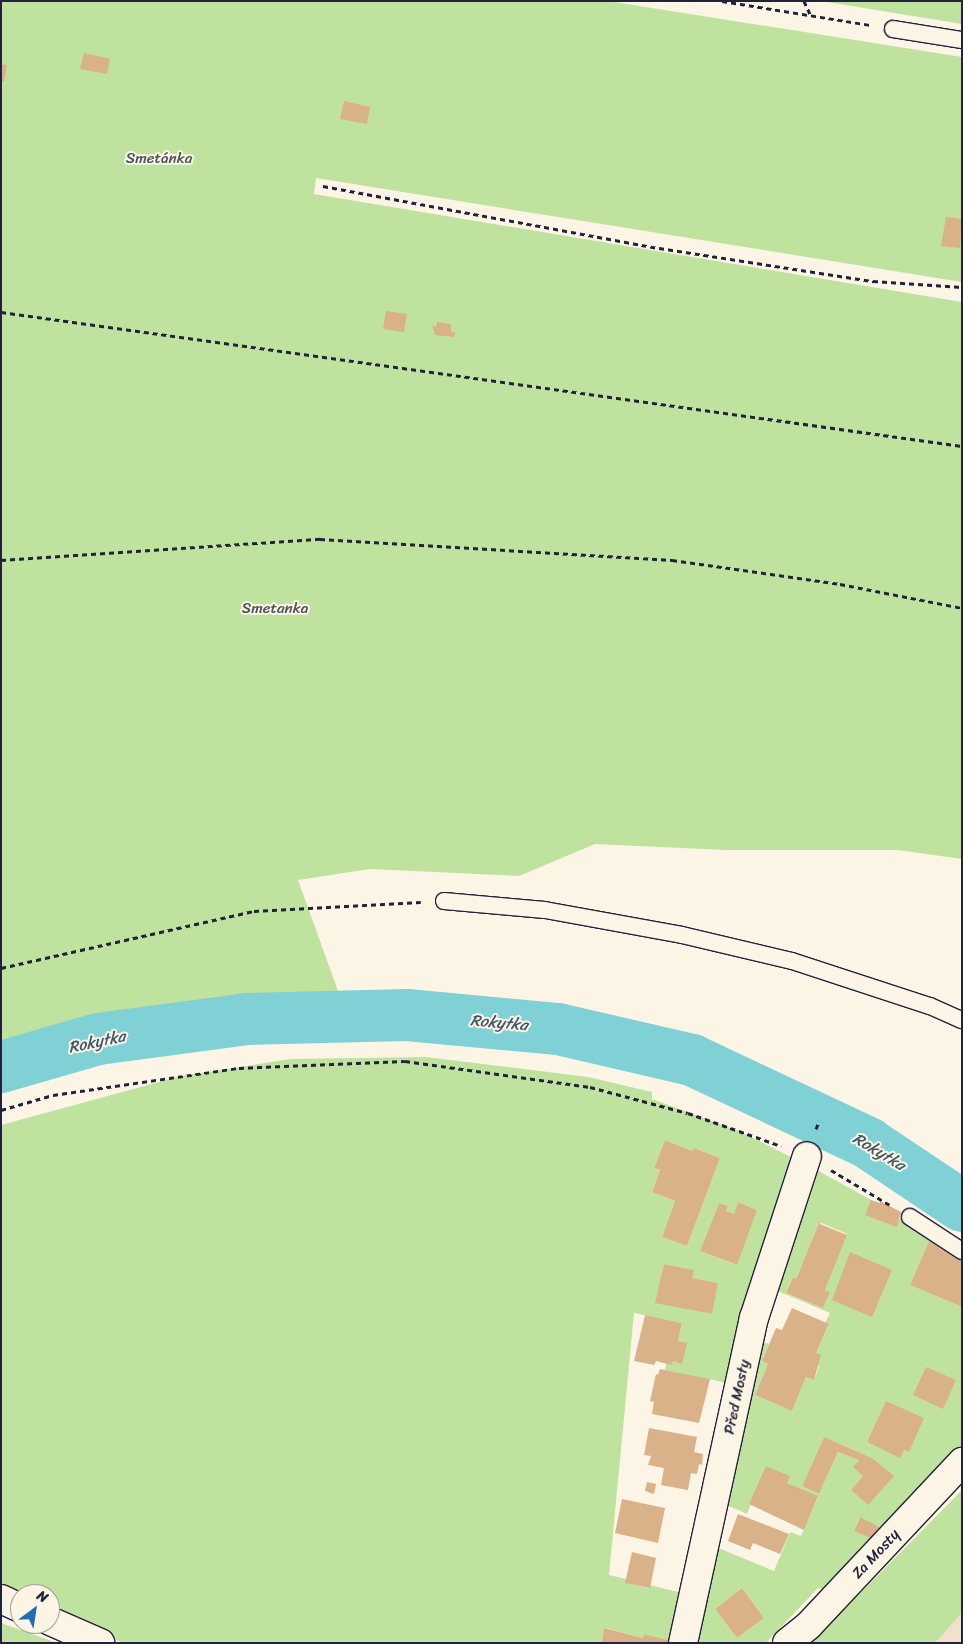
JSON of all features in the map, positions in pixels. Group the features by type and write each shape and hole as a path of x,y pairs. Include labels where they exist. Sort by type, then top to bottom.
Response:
{"street":[{"name":"Před Mosty","path":"683,1643 754,1318 807,1156"},
{"name":"Za Mosty","path":"787,1643 810,1625 962,1462"},
{"path":"60,1625 100,1643"}],"lane":[{"path":"893,29 962,40"},
{"path":"444,901 545,910 682,935 792,961 930,1006 962,1020"},
{"path":"910,1217 962,1251"}],"path":[{"path":"722,1 893,29"},
{"path":"804,1 811,16"},
{"path":"323,186 659,248 873,281 962,286"},
{"path":"1,312 962,446"},
{"path":"1,560 320,539 672,560 840,584 962,608"},
{"path":"1,968 254,911 444,901"},
{"path":"1,1110 54,1095 238,1068 405,1061 590,1087 688,1113 807,1156 910,1217"}],"shaded area":[{"path":"962,1613 962,1643 935,1643"}],"green space":[{"name":"Smetanka","path":"1,1 608,1 962,57 962,282 316,178 314,194 962,302 962,859 898,850 725,850 595,844 519,876 370,869 298,880 342,1002 255,1005 88,1030 1,1053"},
{"path":"821,1 962,1 962,24"},
{"path":"426,1057 588,1077 652,1092 652,1099 739,1131 797,1160 732,1384 665,1370 666,1363 673,1361 681,1363 678,1341 682,1323 634,1313 609,1575 626,1579 626,1583 649,1588 650,1585 686,1594 672,1641 644,1634 643,1638 605,1628 602,1643 123,1643 60,1615 60,1584 10,1584 10,1591 1,1588 1,1125 181,1076 291,1059","holes":["665,1140 692,1151 694,1148 720,1158 687,1246 662,1237 675,1201 652,1192 660,1170 654,1168","738,1202 757,1210 736,1265 700,1251 719,1203 728,1206 726,1211 734,1214","664,1264 693,1270 692,1278 718,1283 711,1314 656,1302"]},
{"path":"817,1170 871,1200 962,1260 962,1262 929,1241 910,1285 962,1307 962,1447 827,1592 818,1588 766,1643 690,1643 711,1545 774,1571 790,1532 801,1536 818,1497 787,1483 789,1476 766,1466 747,1514 720,1502 756,1339 769,1344 762,1361 768,1364 755,1395 792,1411 806,1377 814,1380 819,1366 816,1353 829,1325 825,1323 830,1313 773,1289","holes":["819,1222 847,1234 825,1290 829,1292 823,1308 786,1293 793,1277 796,1279","886,1402 904,1450 900,1457 867,1442","824,1437 872,1458 868,1504 851,1490 863,1476 859,1460 838,1452 819,1494 802,1486","859,1518 880,1528 872,1539 854,1531","742,1588 764,1618 737,1638 715,1609"]},
{"path":"962,1490 962,1613 935,1643 811,1643"},
{"path":"1,1623 10,1626 10,1634 32,1634 57,1643 1,1643"}],"water":[{"path":"868,1143 962,1199 962,1211"}],"building":[{"path":"84,53 110,59 107,74 80,69"},
{"path":"1,64 7,65 4,82 1,81"},
{"path":"344,101 370,107 367,124 340,119"},
{"path":"946,217 962,219 960,248 941,246"},
{"path":"386,311 407,314 404,332 383,329"},
{"path":"437,322 451,324 451,332 455,332 454,337 435,335 432,325 436,327"},
{"path":"665,1140 692,1151 694,1148 720,1158 687,1246 662,1237 675,1201 652,1192 660,1170 654,1168"},
{"path":"871,1200 880,1203 880,1201 901,1212 897,1227 865,1215"},
{"path":"738,1202 757,1210 737,1265 700,1251 719,1203 728,1206 726,1211 734,1214"},
{"path":"820,1220 820,1224 847,1235 825,1290 830,1292 823,1308 786,1293 793,1277 796,1279"},
{"path":"929,1241 962,1262 962,1307 910,1285"},
{"path":"850,1252 892,1270 872,1317 832,1300"},
{"path":"664,1264 694,1270 692,1278 718,1283 712,1314 655,1303"},
{"path":"792,1308 829,1324 816,1353 821,1355 814,1380 806,1377 792,1411 755,1395 768,1364 762,1361 776,1328 782,1330"},
{"path":"645,1315 682,1323 678,1341 687,1343 682,1364 673,1361 672,1365 656,1361 654,1365 634,1361"},
{"path":"926,1367 956,1380 943,1409 913,1395"},
{"path":"660,1369 710,1379 699,1423 652,1414 654,1402 650,1401 656,1374 658,1375"},
{"path":"886,1401 924,1418 909,1452 904,1450 900,1458 867,1442"},
{"path":"649,1428 697,1437 694,1452 703,1454 702,1465 699,1464 697,1474 691,1473 688,1490 661,1485 664,1468 648,1465 651,1456 644,1455"},
{"path":"824,1437 872,1458 894,1476 868,1505 851,1490 863,1476 853,1467 859,1460 838,1452 819,1494 802,1486"},
{"path":"766,1466 790,1476 787,1483 818,1496 804,1530 749,1504"},
{"path":"647,1482 656,1484 654,1494 645,1491"},
{"path":"622,1499 665,1508 658,1543 615,1533"},
{"path":"738,1514 789,1534 780,1554 753,1543 750,1550 728,1541"},
{"path":"860,1517 881,1528 872,1539 854,1531"},
{"path":"632,1552 656,1558 650,1588 625,1583"},
{"path":"742,1588 764,1618 737,1638 715,1609"},
{"path":"604,1628 643,1638 644,1634 672,1641 672,1643 602,1643"}],"waterway":[{"name":"Rokytka","path":"1,1067 98,1039 248,1019 407,1015 558,1029 692,1060 868,1143 962,1206"}],"park label":[{"name":"Smetánka","path":"159,159"}]}
